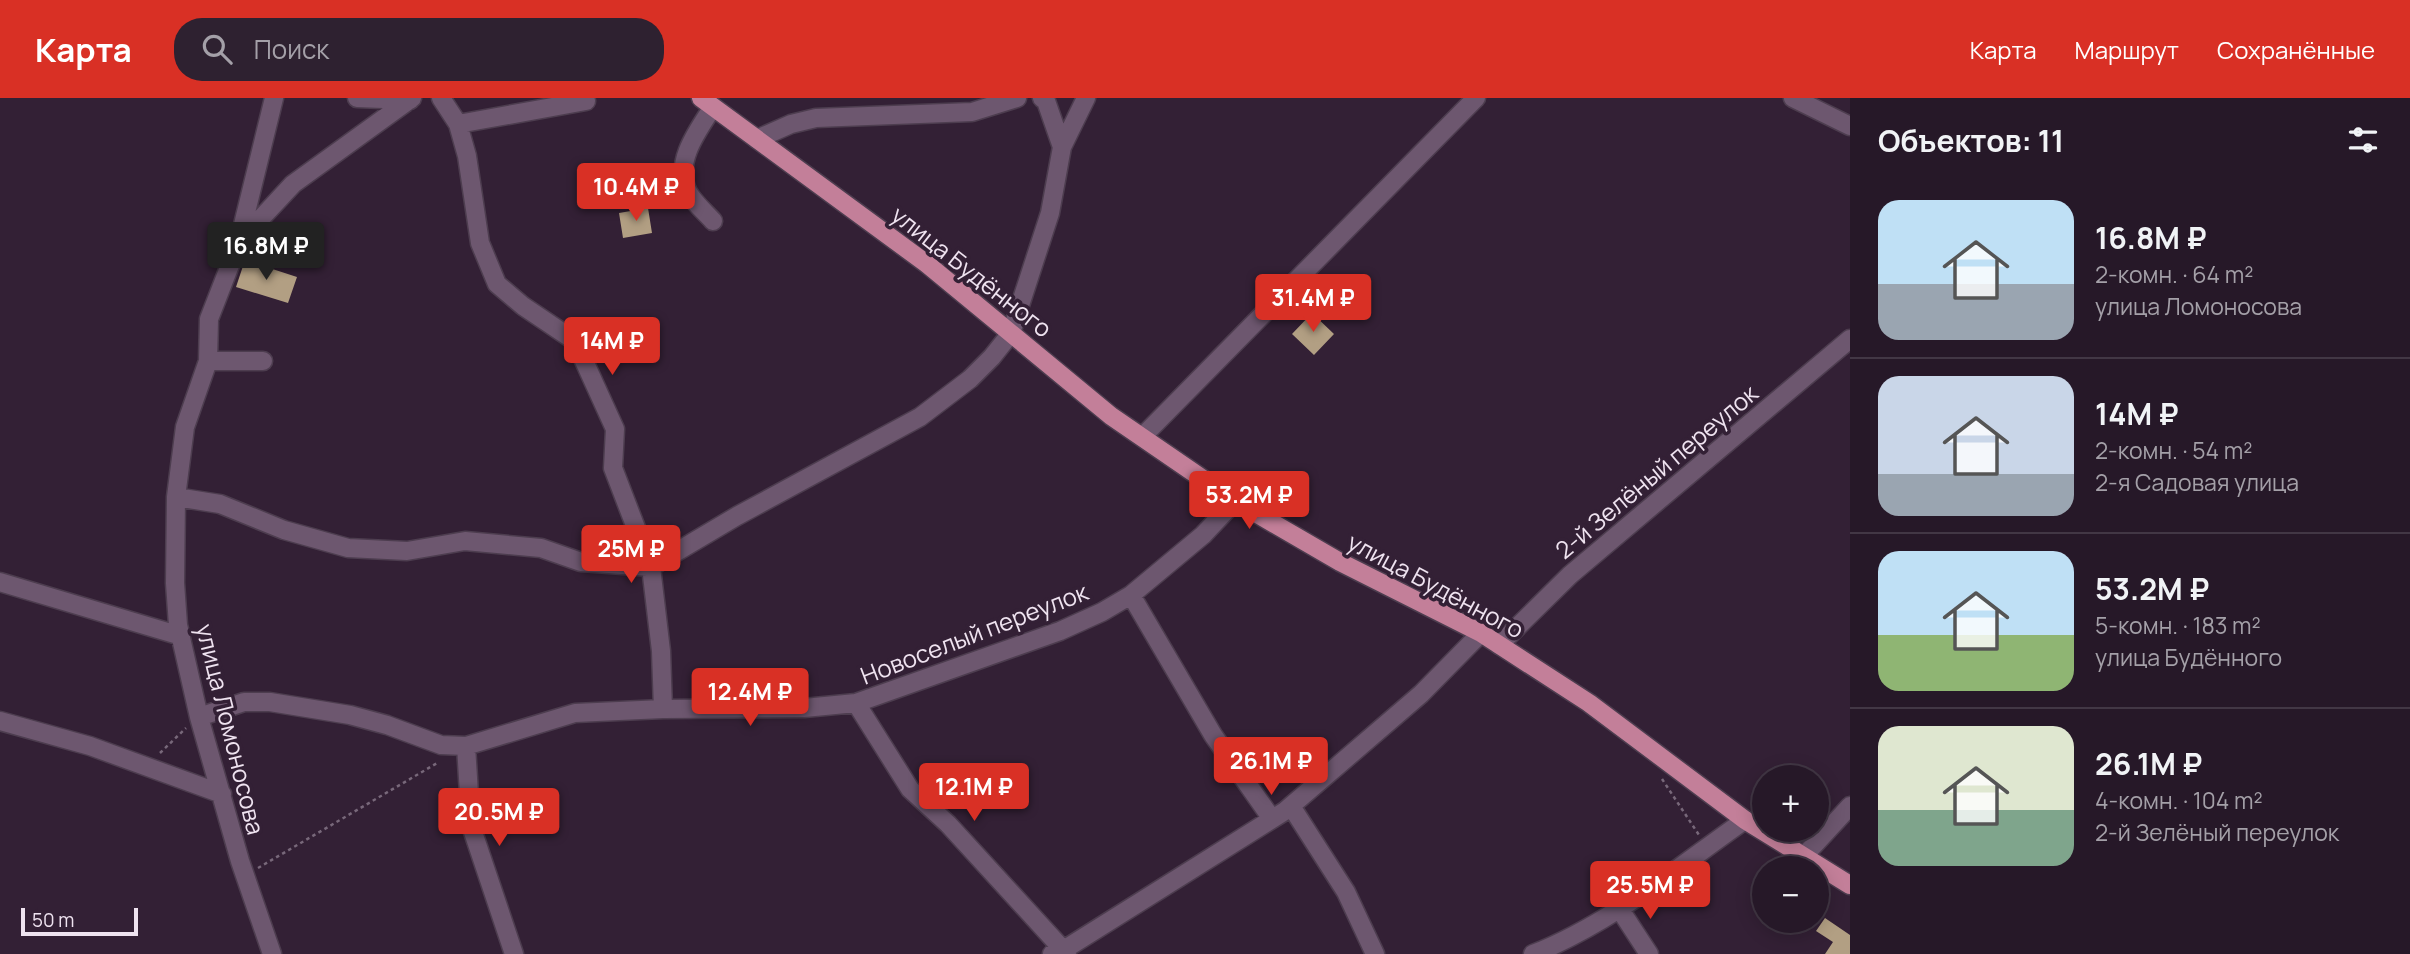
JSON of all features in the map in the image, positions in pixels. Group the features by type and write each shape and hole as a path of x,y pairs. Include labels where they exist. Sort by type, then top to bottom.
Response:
{"main road":[{"name":"улица Будённого","path":"707,102 927,264 1111,416 1235,501 1340,562 1499,645 1589,703 1745,820 1804,856"},
{"name":"улица Будённого","path":"1829,872 1850,885"}],"street":[{"path":"239,242 274,98"},
{"path":"357,98 411,99"},
{"path":"441,98 458,124 467,156 480,243 497,284 523,306 575,341 615,429 613,468 651,567 661,651 663,709"},
{"path":"757,139 791,124 816,118 972,112 1017,98"},
{"path":"1143,436 1476,98"},
{"path":"1793,98 1850,127"},
{"name":"улица Ломоносова","path":"272,954 245,876 199,717 181,636 175,583 176,497 185,427 208,360 209,319 239,242 293,184 411,99"},
{"path":"1048,99 1062,147"},
{"path":"176,497 220,504 284,530 348,548 407,551 465,541 541,548 581,562 651,567 737,516 920,417 970,379 1012,333 1049,213 1062,147 1081,99"},
{"path":"458,124 586,101"},
{"path":"707,102 685,164 688,192 713,221"},
{"name":"2-й Зелёный переулок","path":"1499,645 1570,575 1850,340"},
{"path":"208,360 263,360"},
{"name":"Новоселый переулок","path":"199,717 244,702 270,702 350,715 441,745 466,746 575,713 804,708 856,703 1060,631 1102,612 1131,595 1203,534 1235,501"},
{"path":"0,582 181,636"},
{"path":"1131,595 1213,735 1272,819"},
{"path":"856,703 910,789 948,824 1062,952 1291,806 1421,694 1480,633"},
{"path":"0,721 90,747 222,794"},
{"path":"466,746 471,826 514,954"},
{"path":"1291,806 1346,892 1375,954"},
{"path":"1804,856 1850,806"},
{"path":"1533,954 1557,945 1619,908 1745,820"},
{"path":"1619,908 1649,954"}],"path":[{"path":"144,767 199,717"},
{"path":"245,876 443,760"},
{"path":"1656,770 1707,846"}],"building":[{"path":"648,208 652,233 623,238 619,213"},
{"path":"245,260 297,277 288,303 236,287"},
{"path":"1312,313 1334,334 1314,355 1292,334"},
{"path":"1829,921 1850,935 1850,954 1825,954 1833,942 1819,933 1829,933"}]}
